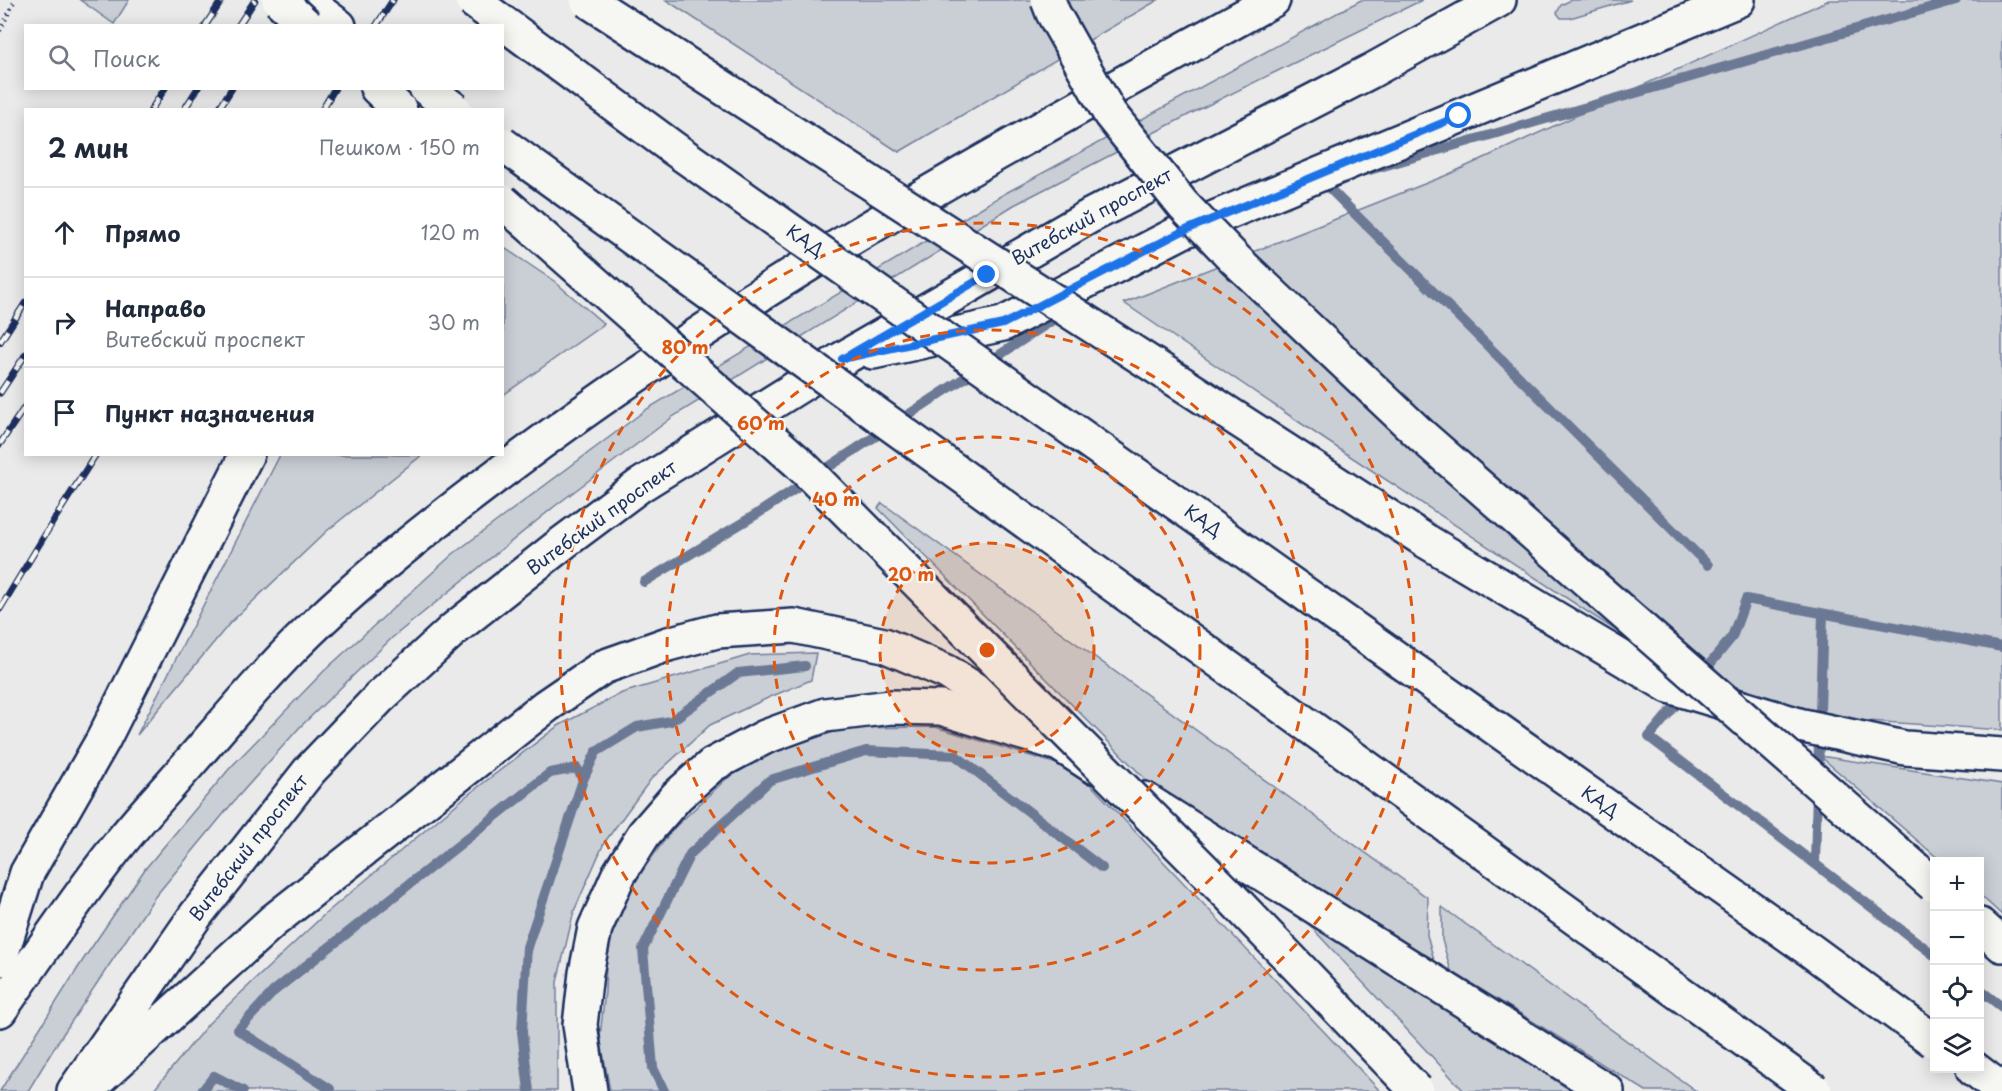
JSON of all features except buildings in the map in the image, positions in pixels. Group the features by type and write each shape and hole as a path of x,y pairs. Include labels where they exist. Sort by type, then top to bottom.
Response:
{"main road":[{"path":"279,0 305,24"},
{"path":"304,0 336,24"},
{"name":"КАД","path":"472,0 674,148 1781,929 1930,1037"},
{"path":"493,24 510,0"},
{"path":"587,0 1426,541 1669,686 1799,725 1905,748 1946,749 2002,755"},
{"path":"1048,0 1053,13 1110,114 1183,205 1236,260 1422,436 1930,881"},
{"path":"0,1010 115,849 288,652 378,569 460,503 643,369 770,288 1003,149 1273,0"},
{"name":"Витебский проспект","path":"74,1091 196,915 310,770 379,698 454,629 564,542 639,486 842,359 1090,216 1371,71 1499,0"},
{"path":"842,359 1003,324 1181,232 1738,0"},
{"path":"379,90 398,108"},
{"path":"429,90 452,108"},
{"path":"442,108 452,90"},
{"path":"504,145 1815,1091"},
{"path":"504,203 800,464 1230,896 1417,1091"},
{"path":"0,959 27,873 103,740 245,456"},
{"path":"85,1091 273,921 518,728 603,667 669,644 717,631 794,626 884,645 947,672 1200,836 1607,1091"},
{"path":"590,1091 580,1025 586,973 595,928 619,874 644,834 677,796 712,765 765,737 825,715 891,707 941,708 1059,744"},
{"path":"1984,929 2002,945"},
{"path":"1980,1073 2002,1090"}],"path":[{"path":"0,31 15,0"}],"shaded area":[{"path":"80,0 129,0 114,24"},
{"path":"666,0 1158,0 899,152"},
{"path":"1361,0 1422,0 1196,111 1014,205 674,416 555,506 393,637 299,728 235,800 154,898 59,1040 28,1091 0,1091 83,960 145,869 230,768 325,670 453,554 647,409 1004,194"},
{"path":"1571,0 1631,0 1570,18 1561,18 1557,13 1561,5"},
{"path":"1829,0 2002,0 2002,730 1824,718 1754,696 1632,641 1324,439 1124,303 1447,175"},
{"path":"504,248 554,281 604,324 504,394"},
{"path":"279,456 421,456 328,530 230,623 137,735"},
{"path":"882,503 1428,898 1427,935 1434,960 1156,790 878,508"},
{"path":"816,653 811,680 710,725 651,779 604,843 574,911 557,982 557,1091 335,1091 330,1089 328,1091 153,1091 209,1023 325,914 465,797 558,726 622,693 750,655"},
{"path":"935,727 1077,770 1380,1091 610,1091 600,1037 607,939 639,875 672,830 726,779 774,751 847,728"},
{"path":"1820,756 2002,784 2002,915 1984,899 1984,857 1936,857"},
{"path":"1442,907 1696,1091 1646,1091 1451,971 1442,940"},
{"path":"1301,916 1572,1091 1464,1091"}],"waterway":[{"path":"1366,171 1956,0"},
{"path":"1324,183 1708,565"},
{"path":"644,582 757,514 1065,312"},
{"path":"1701,675 1732,637 1746,599 2002,647"},
{"path":"1818,776 1823,614"},
{"path":"529,1091 522,1032 527,947 583,780 596,752 637,727 671,721 738,673 805,666"},
{"path":"1685,694 1649,737 1930,952"},
{"path":"664,1091 653,1068 643,949 690,854 770,780 866,751 955,755 1102,868"},
{"path":"330,1089 238,1030 274,991 550,773 577,768 583,780"},
{"path":"1815,864 1817,791"},
{"path":"1984,993 2002,1007"},
{"path":"202,1091 214,1076 243,1091"}],"railway":[{"path":"206,24 222,0"},
{"path":"239,24 255,0"},
{"path":"274,24 289,0"},
{"path":"377,24 393,0"},
{"path":"152,108 164,90"},
{"path":"185,108 197,90"},
{"path":"219,108 231,90"},
{"path":"323,108 334,90"},
{"path":"0,342 24,305"},
{"path":"0,393 24,357"},
{"path":"0,444 24,408"},
{"path":"0,609 95,456"}],"route":[{"path":"987,275 842,359 1003,324 1181,232 1459,116"}]}
